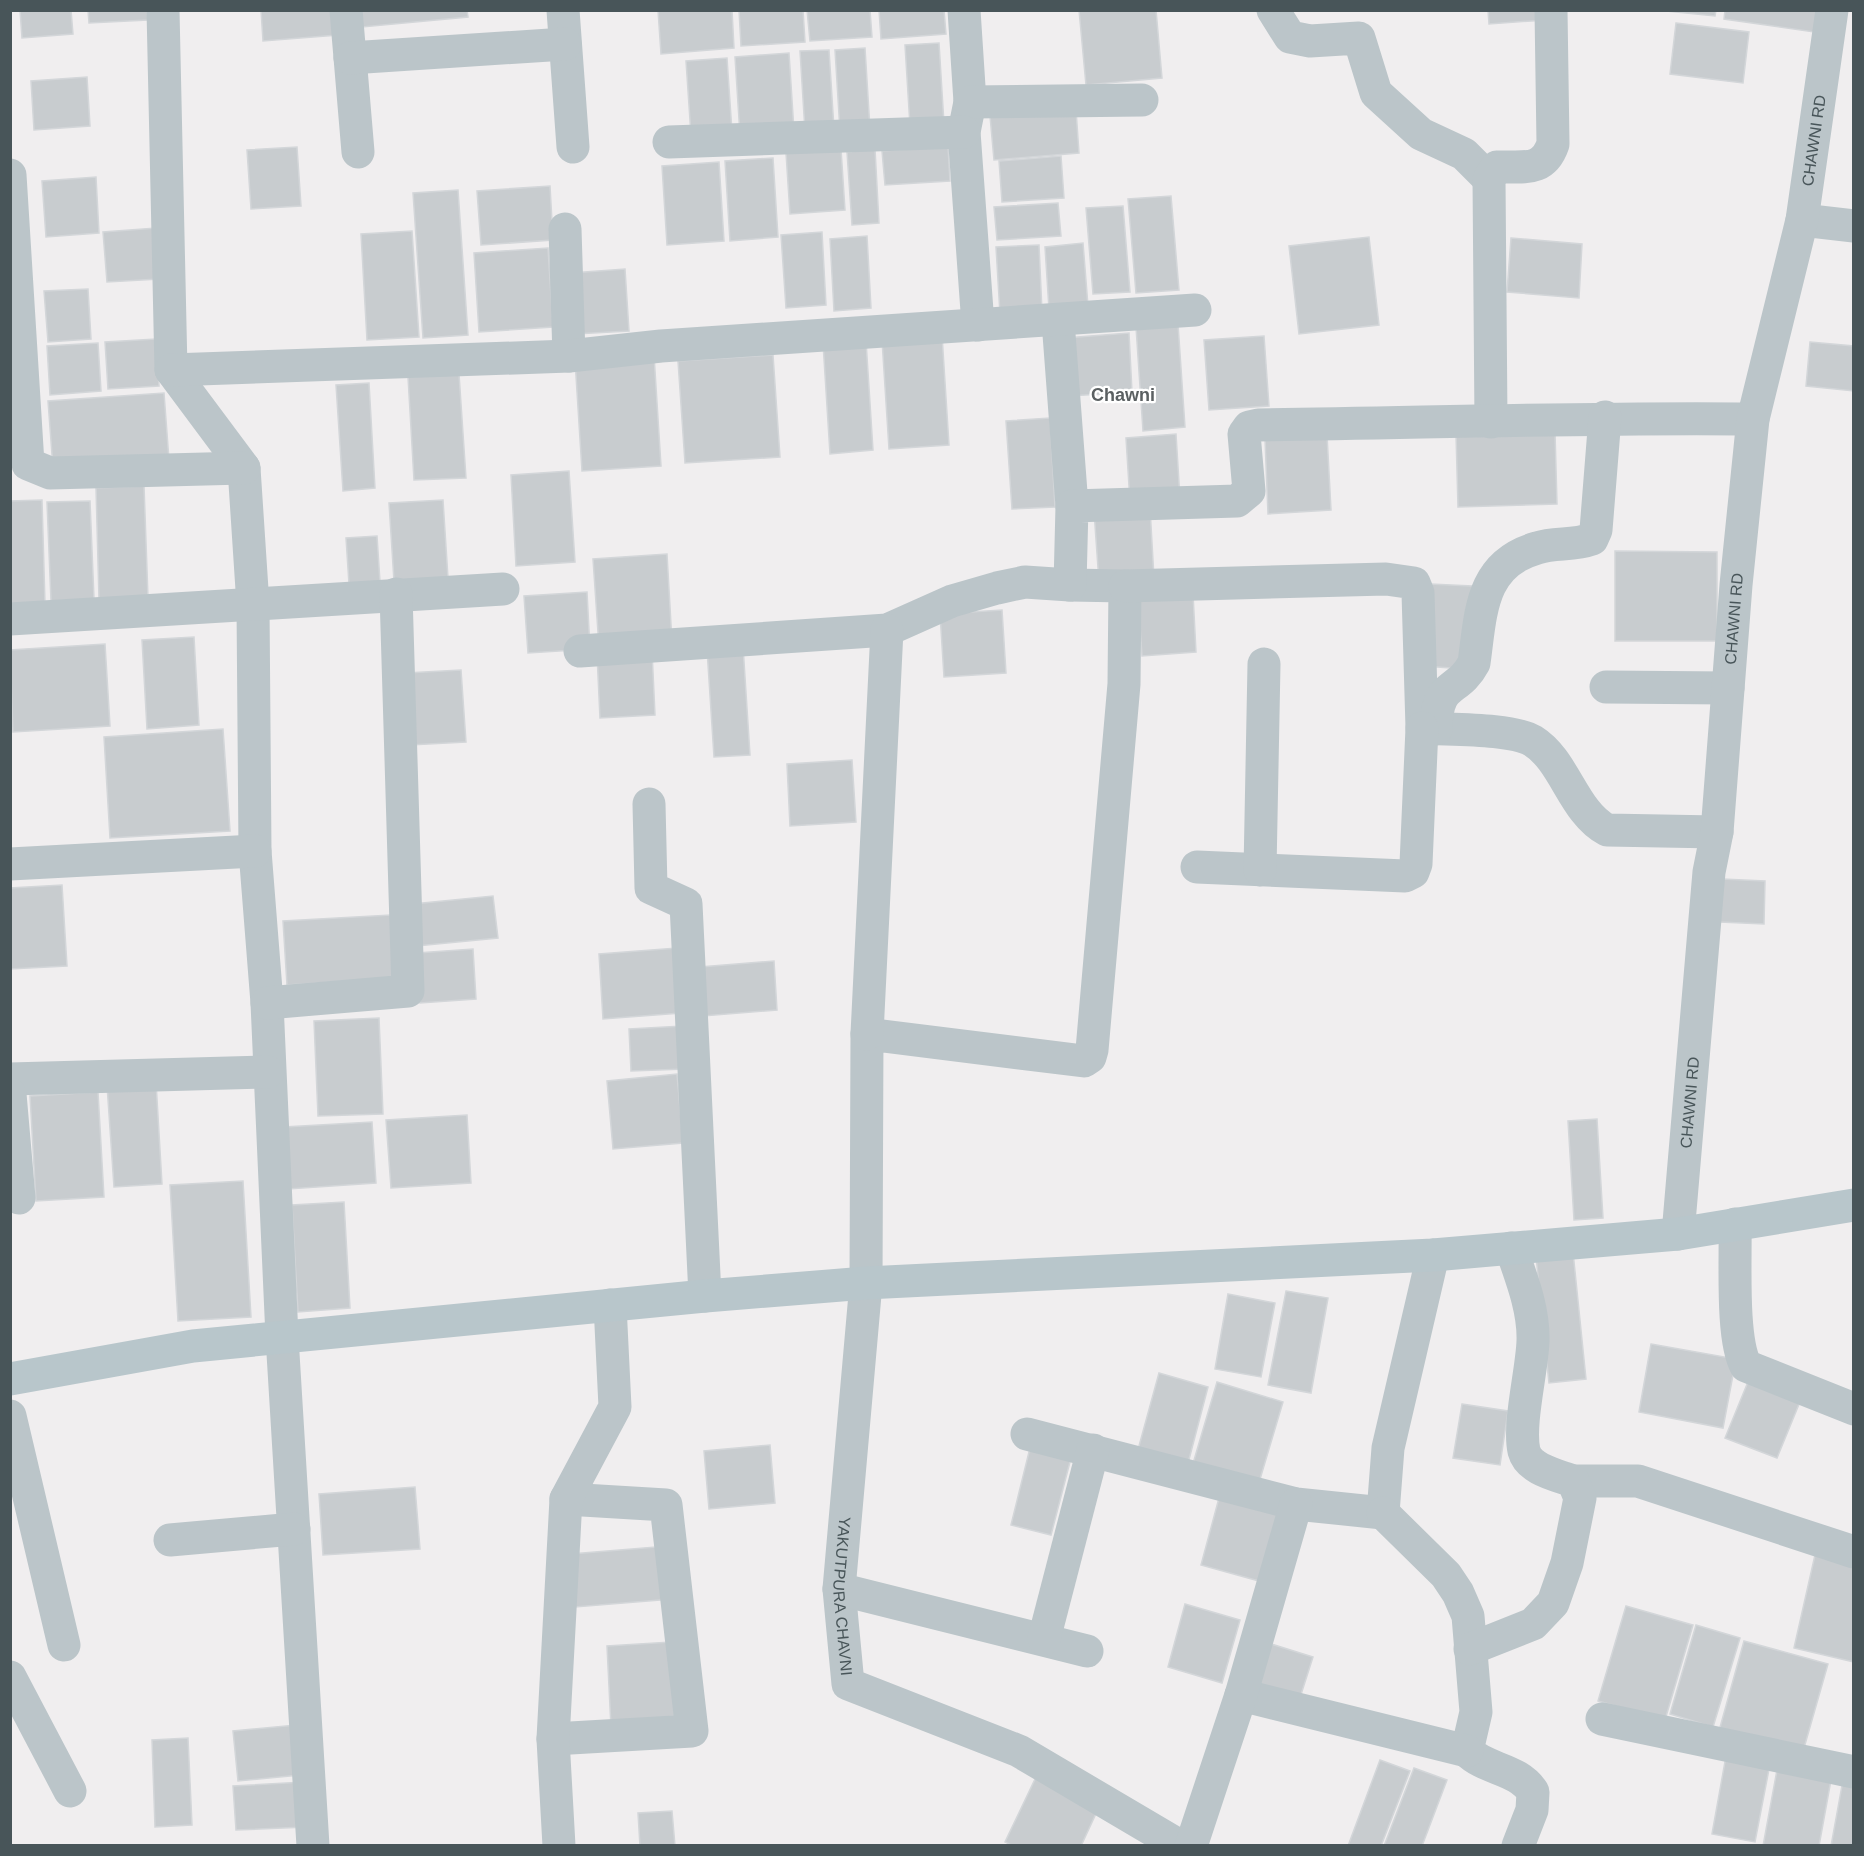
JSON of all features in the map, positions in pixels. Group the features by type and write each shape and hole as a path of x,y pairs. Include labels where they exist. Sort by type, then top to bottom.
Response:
{"street":[{"path":"163,10 171,370 244,468 253,605 255,851 267,1003 268,1072 282,1337 313,1845"},
{"path":"345,10 358,152"},
{"path":"563,10 573,147"},
{"path":"964,10 978,325"},
{"path":"1273,10 1290,38 1310,40 1359,38 1376,93 1421,134 1464,154 1490,179"},
{"path":"1491,422 1490,179 1497,167 1536,166 1550,153 1552,144 1551,10"},
{"name":"CHAWNI RD","path":"1678,1234 1709,872 1717,832 1753,419 1802,220 1832,10"},
{"path":"350,58 565,44"},
{"path":"669,142 1142,100"},
{"path":"10,175 28,464 51,473 244,468"},
{"path":"1802,220 1854,226"},
{"path":"565,229 569,356"},
{"path":"171,370 569,356 673,345 1196,310"},
{"path":"1058,321 1072,506 1070,585"},
{"path":"1429,729 1441,696 1468,673 1473,663 1484,594 1494,575 1521,554 1539,547 1576,545 1592,539 1596,530 1605,417"},
{"path":"1072,506 1237,501 1249,491 1244,434 1249,427 1257,425 1491,422 1605,417 1753,419"},
{"path":"580,651 887,630 952,601 1025,582 1125,586 1386,579 1414,583 1418,604 1429,729 1416,864 1413,872 1405,876 1197,867"},
{"path":"867,1034 1084,1061 1090,1057 1124,684 1125,586"},
{"path":"10,619 503,589"},
{"path":"267,1003 408,991 396,594"},
{"name":"YAKUTPURA CHAVNI","path":"887,630 867,1034 867,1283 839,1589 848,1684 1019,1751 1180,1845"},
{"path":"1260,870 1264,664"},
{"path":"1606,687 1728,688"},
{"path":"1429,729 1514,734 1533,741 1546,754 1593,819 1607,830 1717,832"},
{"path":"650,804 651,888 686,904 705,1296"},
{"path":"10,864 255,851"},
{"path":"10,1079 268,1072"},
{"path":"10,1094 19,1198"},
{"path":"10,1379 193,1346 705,1296 867,1283 1433,1255 1678,1234 1854,1205"},
{"path":"1735,1224 1738,1338 1741,1358 1746,1366 1854,1409"},
{"path":"1511,1248 1527,1293 1533,1338 1524,1408 1524,1452 1536,1467 1573,1481 1638,1482 1854,1552"},
{"path":"1383,1514 1388,1448 1433,1255"},
{"path":"559,1845 553,1738 566,1499 615,1407 610,1305"},
{"path":"10,1416 64,1645"},
{"path":"1026,1434 1296,1504 1383,1514 1446,1575 1458,1593 1468,1616 1476,1712 1467,1751"},
{"path":"1044,1640 1093,1450"},
{"path":"1470,1649 1533,1624 1553,1603 1568,1563 1580,1498 1573,1481"},
{"path":"553,1738 692,1731 666,1505 566,1499"},
{"path":"1191,1845 1241,1695 1296,1504"},
{"path":"170,1540 294,1528"},
{"path":"839,1589 1087,1650"},
{"path":"10,1677 70,1791"},
{"path":"1241,1695 1467,1751 1480,1762 1525,1781 1533,1792 1532,1810 1518,1845"},
{"path":"1602,1719 1854,1772"}],"building":[{"path":"20,10 71,10 73,34 22,38"},
{"path":"88,10 147,10 148,20 89,23"},
{"path":"261,10 336,10 338,35 263,41"},
{"path":"360,10 467,10 468,17 362,27"},
{"path":"658,10 732,10 734,48 661,54"},
{"path":"739,10 803,10 805,42 741,46"},
{"path":"807,10 870,10 872,37 810,41"},
{"path":"879,10 944,10 946,34 881,39"},
{"path":"1079,10 1156,10 1162,78 1086,85"},
{"path":"1488,10 1544,10 1545,20 1489,24"},
{"path":"1656,10 1716,10 1715,16"},
{"path":"1725,10 1818,10 1814,32 1724,19"},
{"path":"1676,23 1749,32 1743,83 1670,74"},
{"path":"939,43 944,124 910,126 905,45"},
{"path":"865,48 870,129 840,131 835,50"},
{"path":"829,50 834,129 805,131 800,51"},
{"path":"789,53 794,131 740,135 735,57"},
{"path":"727,58 732,132 691,135 686,61"},
{"path":"87,77 90,126 34,130 31,81"},
{"path":"1076,110 1079,153 994,160 990,116"},
{"path":"948,146 950,181 885,185 882,151"},
{"path":"297,147 301,206 251,209 247,150"},
{"path":"841,149 845,210 790,214 786,153"},
{"path":"875,149 879,223 852,225 847,152"},
{"path":"1061,156 1064,198 1002,202 999,161"},
{"path":"773,158 778,237 730,241 725,161"},
{"path":"719,162 724,241 667,245 662,166"},
{"path":"96,177 99,233 46,237 42,181"},
{"path":"550,186 553,240 481,245 477,191"},
{"path":"458,190 468,335 423,338 413,193"},
{"path":"1171,196 1179,290 1136,293 1128,199"},
{"path":"1058,203 1061,236 997,240 994,207"},
{"path":"1123,206 1130,292 1093,294 1086,208"},
{"path":"156,228 159,279 107,282 103,232"},
{"path":"412,231 419,337 367,340 361,234"},
{"path":"822,232 826,305 786,308 781,235"},
{"path":"867,236 871,308 834,311 830,239"},
{"path":"1369,237 1379,325 1299,334 1289,246"},
{"path":"1511,238 1582,244 1579,298 1507,292"},
{"path":"1083,243 1088,306 1049,309 1045,247"},
{"path":"1039,245 1042,312 1000,314 996,247"},
{"path":"548,248 553,327 479,332 474,253"},
{"path":"625,269 629,331 575,334 571,273"},
{"path":"88,289 91,339 48,342 44,291"},
{"path":"1178,324 1185,427 1143,431 1136,327"},
{"path":"1129,333 1132,392 1070,396 1065,338"},
{"path":"942,335 949,445 889,449 882,340"},
{"path":"1264,336 1269,406 1209,410 1204,340"},
{"path":"156,339 159,386 108,389 105,342"},
{"path":"866,341 873,450 830,454 823,343"},
{"path":"1810,342 1854,346 1854,391 1806,386"},
{"path":"98,343 101,391 50,395 47,346"},
{"path":"654,355 661,466 582,471 575,360"},
{"path":"773,355 780,457 685,463 678,361"},
{"path":"459,374 466,478 414,480 408,377"},
{"path":"369,383 375,488 343,491 336,385"},
{"path":"164,393 169,460 53,468 48,401"},
{"path":"1050,418 1055,507 1012,509 1006,421"},
{"path":"1555,432 1557,504 1458,507 1456,434"},
{"path":"1176,434 1180,499 1130,502 1126,438"},
{"path":"1327,435 1331,510 1268,514 1265,439"},
{"path":"569,471 575,562 516,566 511,475"},
{"path":"144,486 148,598 99,599 96,488"},
{"path":"42,500 45,604 10,605 10,501"},
{"path":"443,500 448,578 394,581 389,503"},
{"path":"90,501 94,599 51,601 47,502"},
{"path":"1150,508 1154,578 1099,582 1094,511"},
{"path":"377,536 380,582 349,584 346,538"},
{"path":"1615,551 1717,552 1717,641 1615,641"},
{"path":"667,554 672,642 599,647 593,559"},
{"path":"1430,584 1472,586 1465,669 1423,666"},
{"path":"587,592 590,649 528,653 524,596"},
{"path":"1193,594 1196,652 1142,656 1138,597"},
{"path":"1002,610 1006,673 944,677 940,614"},
{"path":"194,637 199,725 147,729 142,640"},
{"path":"105,644 110,726 13,732 10,650"},
{"path":"743,646 750,755 714,757 707,649"},
{"path":"652,651 655,715 600,718 597,654"},
{"path":"461,670 466,742 410,745 406,673"},
{"path":"223,729 230,831 110,838 104,737"},
{"path":"852,760 856,822 790,826 787,764"},
{"path":"1722,879 1765,881 1764,924 1720,922"},
{"path":"62,885 67,966 10,969 10,888"},
{"path":"493,896 498,938 417,946 413,904"},
{"path":"391,915 394,978 287,985 283,921"},
{"path":"677,948 681,1013 603,1019 599,954"},
{"path":"473,949 476,999 420,1003 417,953"},
{"path":"774,961 777,1010 703,1016 700,967"},
{"path":"379,1018 383,1114 318,1116 314,1021"},
{"path":"683,1026 685,1069 631,1071 629,1029"},
{"path":"677,1074 683,1143 613,1149 607,1081"},
{"path":"156,1082 162,1184 114,1187 107,1085"},
{"path":"98,1092 104,1197 36,1201 30,1096"},
{"path":"467,1115 471,1183 391,1188 386,1120"},
{"path":"1597,1119 1603,1218 1574,1220 1568,1121"},
{"path":"372,1122 376,1183 288,1189 284,1127"},
{"path":"243,1181 251,1317 178,1321 170,1185"},
{"path":"344,1202 350,1308 298,1312 292,1205"},
{"path":"1573,1252 1586,1379 1549,1383 1536,1256"},
{"path":"1286,1291 1328,1298 1311,1393 1268,1385"},
{"path":"1228,1294 1275,1303 1261,1377 1215,1369"},
{"path":"1651,1344 1736,1359 1723,1428 1639,1412"},
{"path":"1159,1373 1208,1387 1186,1471 1136,1457"},
{"path":"1750,1377 1802,1397 1777,1458 1725,1438"},
{"path":"1217,1382 1283,1402 1258,1486 1192,1467"},
{"path":"1462,1404 1508,1411 1500,1465 1453,1458"},
{"path":"770,1445 775,1503 709,1509 704,1451"},
{"path":"1030,1448 1071,1458 1051,1535 1011,1525"},
{"path":"415,1487 420,1549 323,1555 319,1494"},
{"path":"1219,1498 1278,1515 1259,1581 1201,1565"},
{"path":"668,1546 672,1599 575,1607 571,1554"},
{"path":"1815,1555 1854,1563 1854,1662 1794,1648"},
{"path":"1185,1604 1240,1620 1222,1683 1168,1667"},
{"path":"1626,1606 1693,1625 1665,1720 1598,1701"},
{"path":"1696,1625 1740,1638 1713,1727 1670,1714"},
{"path":"1744,1641 1828,1664 1802,1755 1719,1731"},
{"path":"671,1642 676,1723 611,1727 607,1646"},
{"path":"1268,1643 1313,1657 1297,1707 1252,1694"},
{"path":"296,1725 300,1775 238,1781 233,1731"},
{"path":"188,1738 192,1825 155,1827 152,1740"},
{"path":"1726,1756 1770,1764 1755,1842 1712,1834"},
{"path":"1380,1760 1410,1771 1381,1846 1348,1846"},
{"path":"1414,1768 1447,1780 1422,1846 1384,1846"},
{"path":"1777,1770 1831,1780 1819,1846 1763,1846"},
{"path":"1036,1777 1099,1807 1081,1846 1013,1846 1005,1842"},
{"path":"1843,1780 1854,1782 1854,1846 1831,1846"},
{"path":"304,1782 306,1827 236,1830 233,1786"},
{"path":"672,1811 675,1846 640,1846 638,1813"}],"district":[{"name":"Chawni","path":"1123,395"}]}
